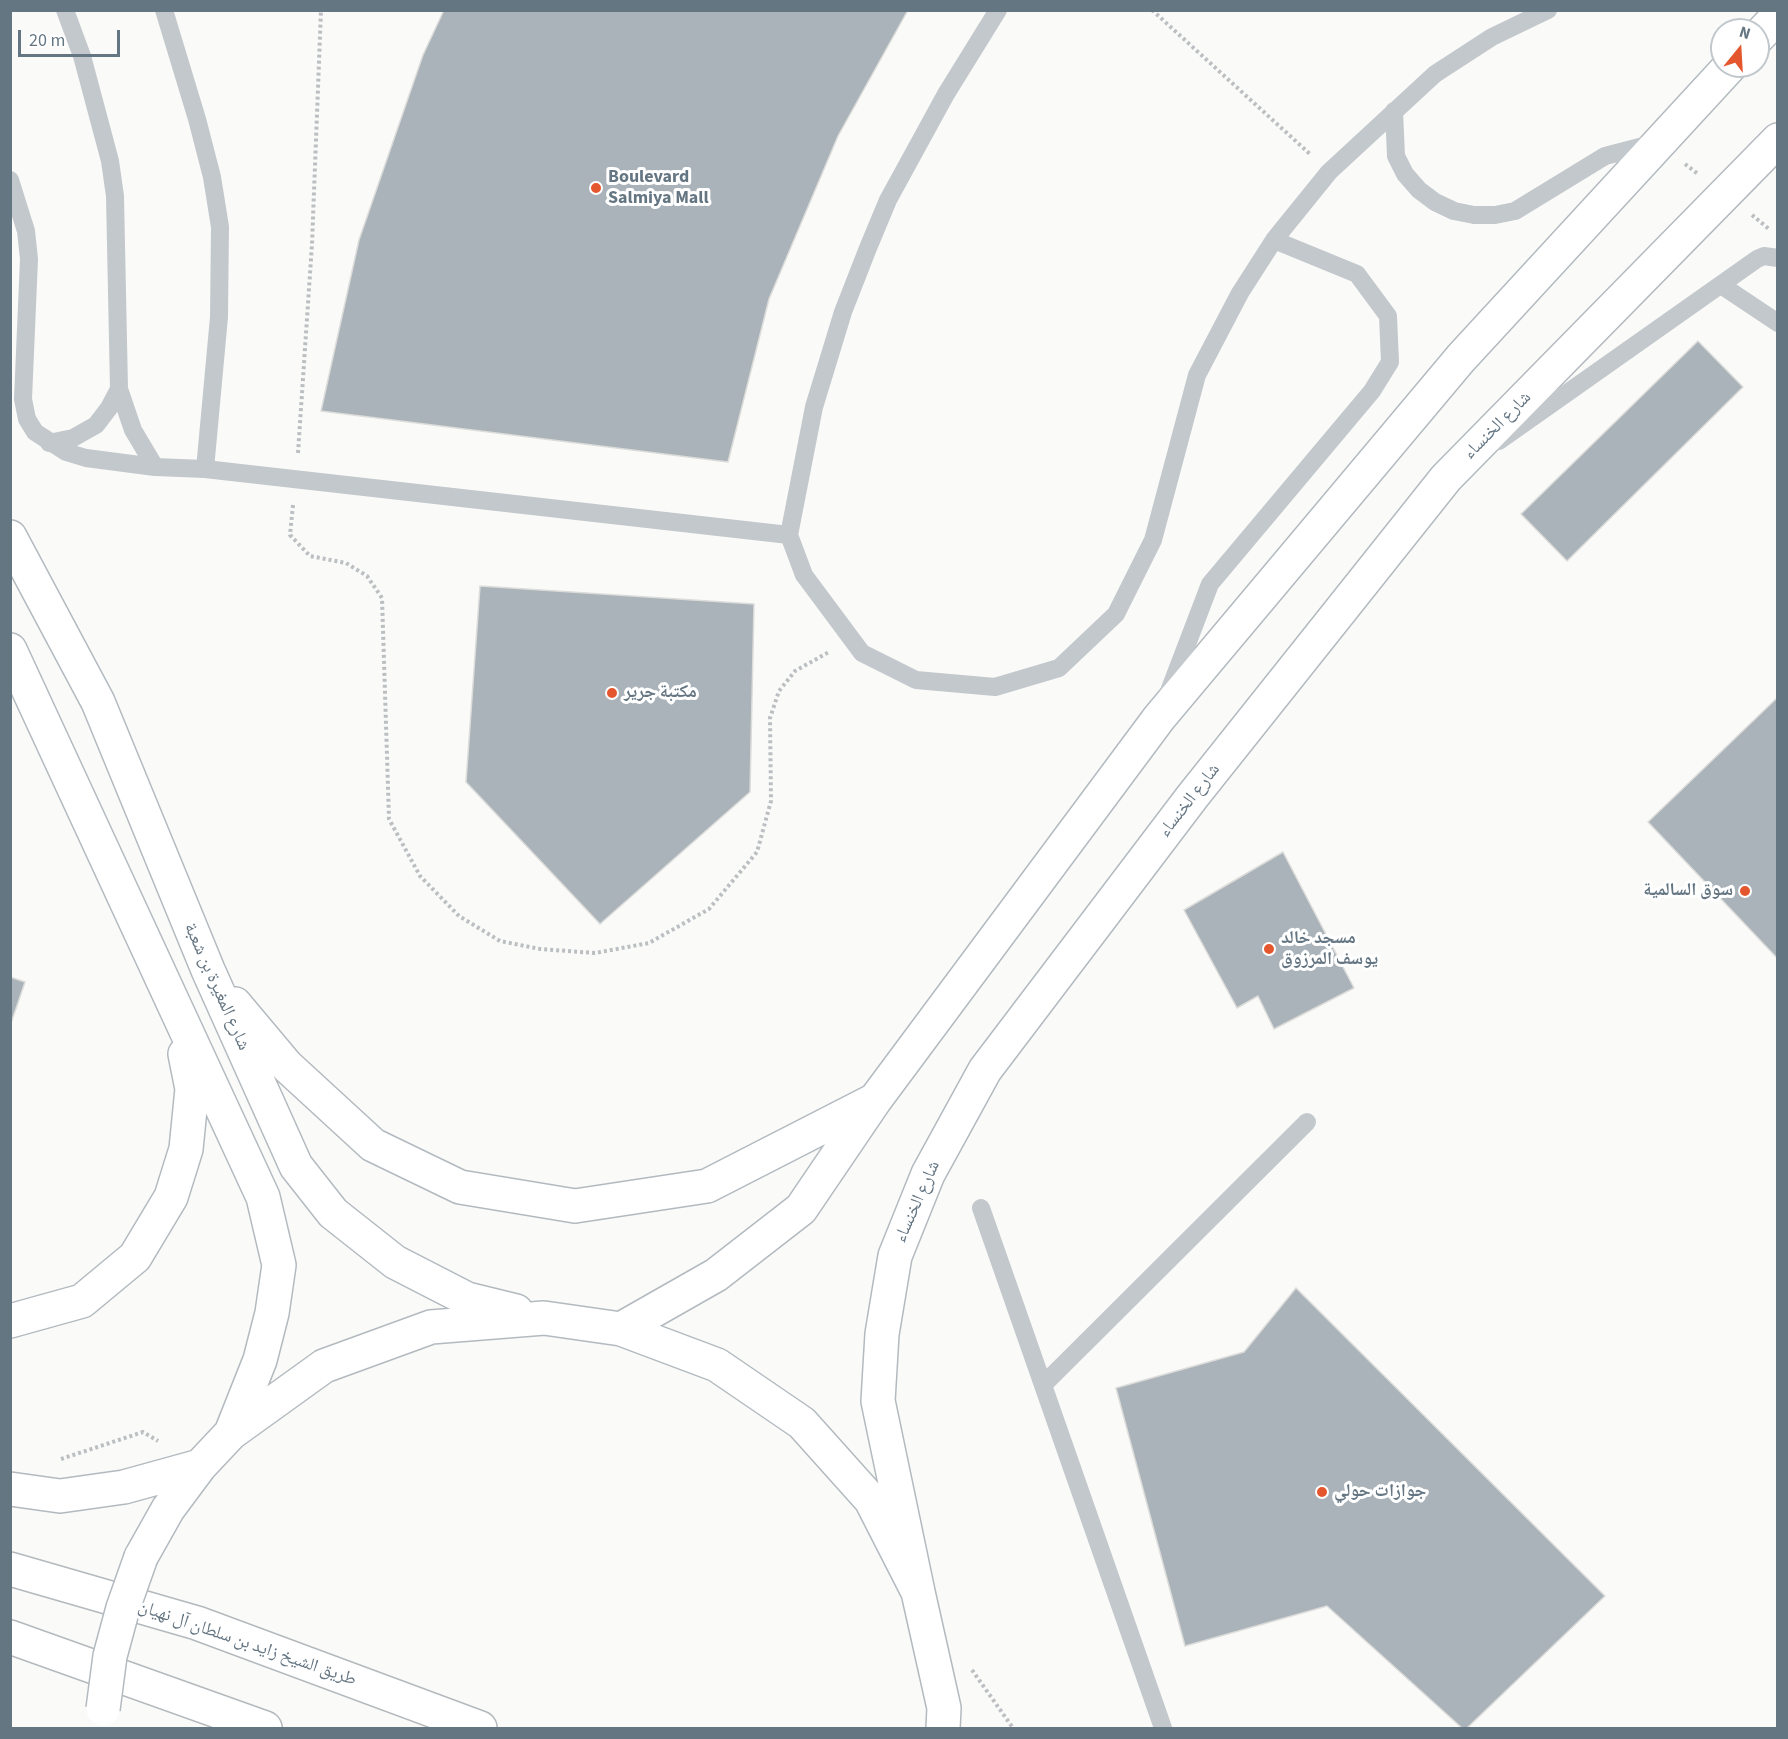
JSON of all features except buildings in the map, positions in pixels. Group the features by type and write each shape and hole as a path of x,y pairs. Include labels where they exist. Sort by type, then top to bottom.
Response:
{"main road":[{"path":"621,1329 716,1275 801,1209 875,1100 1159,718 1461,358 1719,78"},
{"name":"شارع الخنساء","path":"918,1592 878,1401 882,1334 895,1256 928,1174 985,1070 1192,797 1446,478 1778,140"},
{"name":"شارع المغيرة بن شعبة","path":"10,537 98,702 207,970 296,1167 333,1214 395,1262 467,1299 544,1318"},
{"path":"10,650 263,1197 279,1265 272,1313 260,1360 231,1433"},
{"path":"207,970 287,1066 373,1144 460,1187 575,1206 707,1186 875,1100"},
{"path":"10,1321 82,1301 135,1257 171,1197 186,1149 192,1089 178,1014"},
{"path":"103,1719 110,1656 123,1608 141,1557 168,1509 200,1466 231,1433 324,1366 431,1327 544,1318 621,1329 717,1365 802,1424 871,1500 918,1592 948,1722"},
{"path":"10,1489 60,1496 124,1487 200,1466"},
{"name":"طريق الشيخ زايد بن سلطان آل نهيان","path":"10,1569 197,1623 480,1728"},
{"path":"10,1637 265,1728"}],"lane":[{"path":"64,10 82,57 110,161 115,196 119,389 133,430 155,467"},
{"path":"164,10 197,119 220,227 219,317 205,469"},
{"path":"998,10 946,94 884,210 843,312 814,407 789,535 804,575 862,653 916,680 995,687 1059,668 1116,614 1153,540 1197,375 1240,293 1274,240 1329,172 1435,74 1492,38 1548,10"},
{"path":"1394,111 1395,156 1405,174 1419,190 1435,202 1454,211 1474,215 1495,215 1515,210 1605,156 1657,143"},
{"path":"10,180 26,231 29,259 23,399 27,419 35,432 49,443 86,458 155,467 205,469 789,535"},
{"path":"1159,718 1210,584 1372,391 1390,362 1388,316 1357,274 1274,240"},
{"path":"1446,478 1757,259 1764,256 1778,258"},
{"path":"1721,285 1778,323"},
{"path":"49,443 73,438 96,425 110,408 119,389"},
{"path":"1043,1385 1307,1122"},
{"path":"981,1208 1163,1728"}],"path":[{"path":"321,10 312,244 296,481 290,535 310,556 346,563 368,576 382,598 389,819 420,876 459,916 500,941 540,949 595,953 649,943 710,909 757,852 771,801 770,718 778,692 795,671 852,639"},
{"path":"1152,10 1329,172"},
{"path":"53,1459 62,1459 143,1432 200,1466"}],"place":[{"name":"Boulevard Salmiya Mall","path":"596,188"},
{"name":"مكتبة جرير","path":"612,693"},
{"name":"سوق السالمية","path":"1745,891"},
{"name":"مسجد خالد يوسف المرزوق","path":"1269,949"},
{"name":"جوازات حولي","path":"1322,1492"}]}
